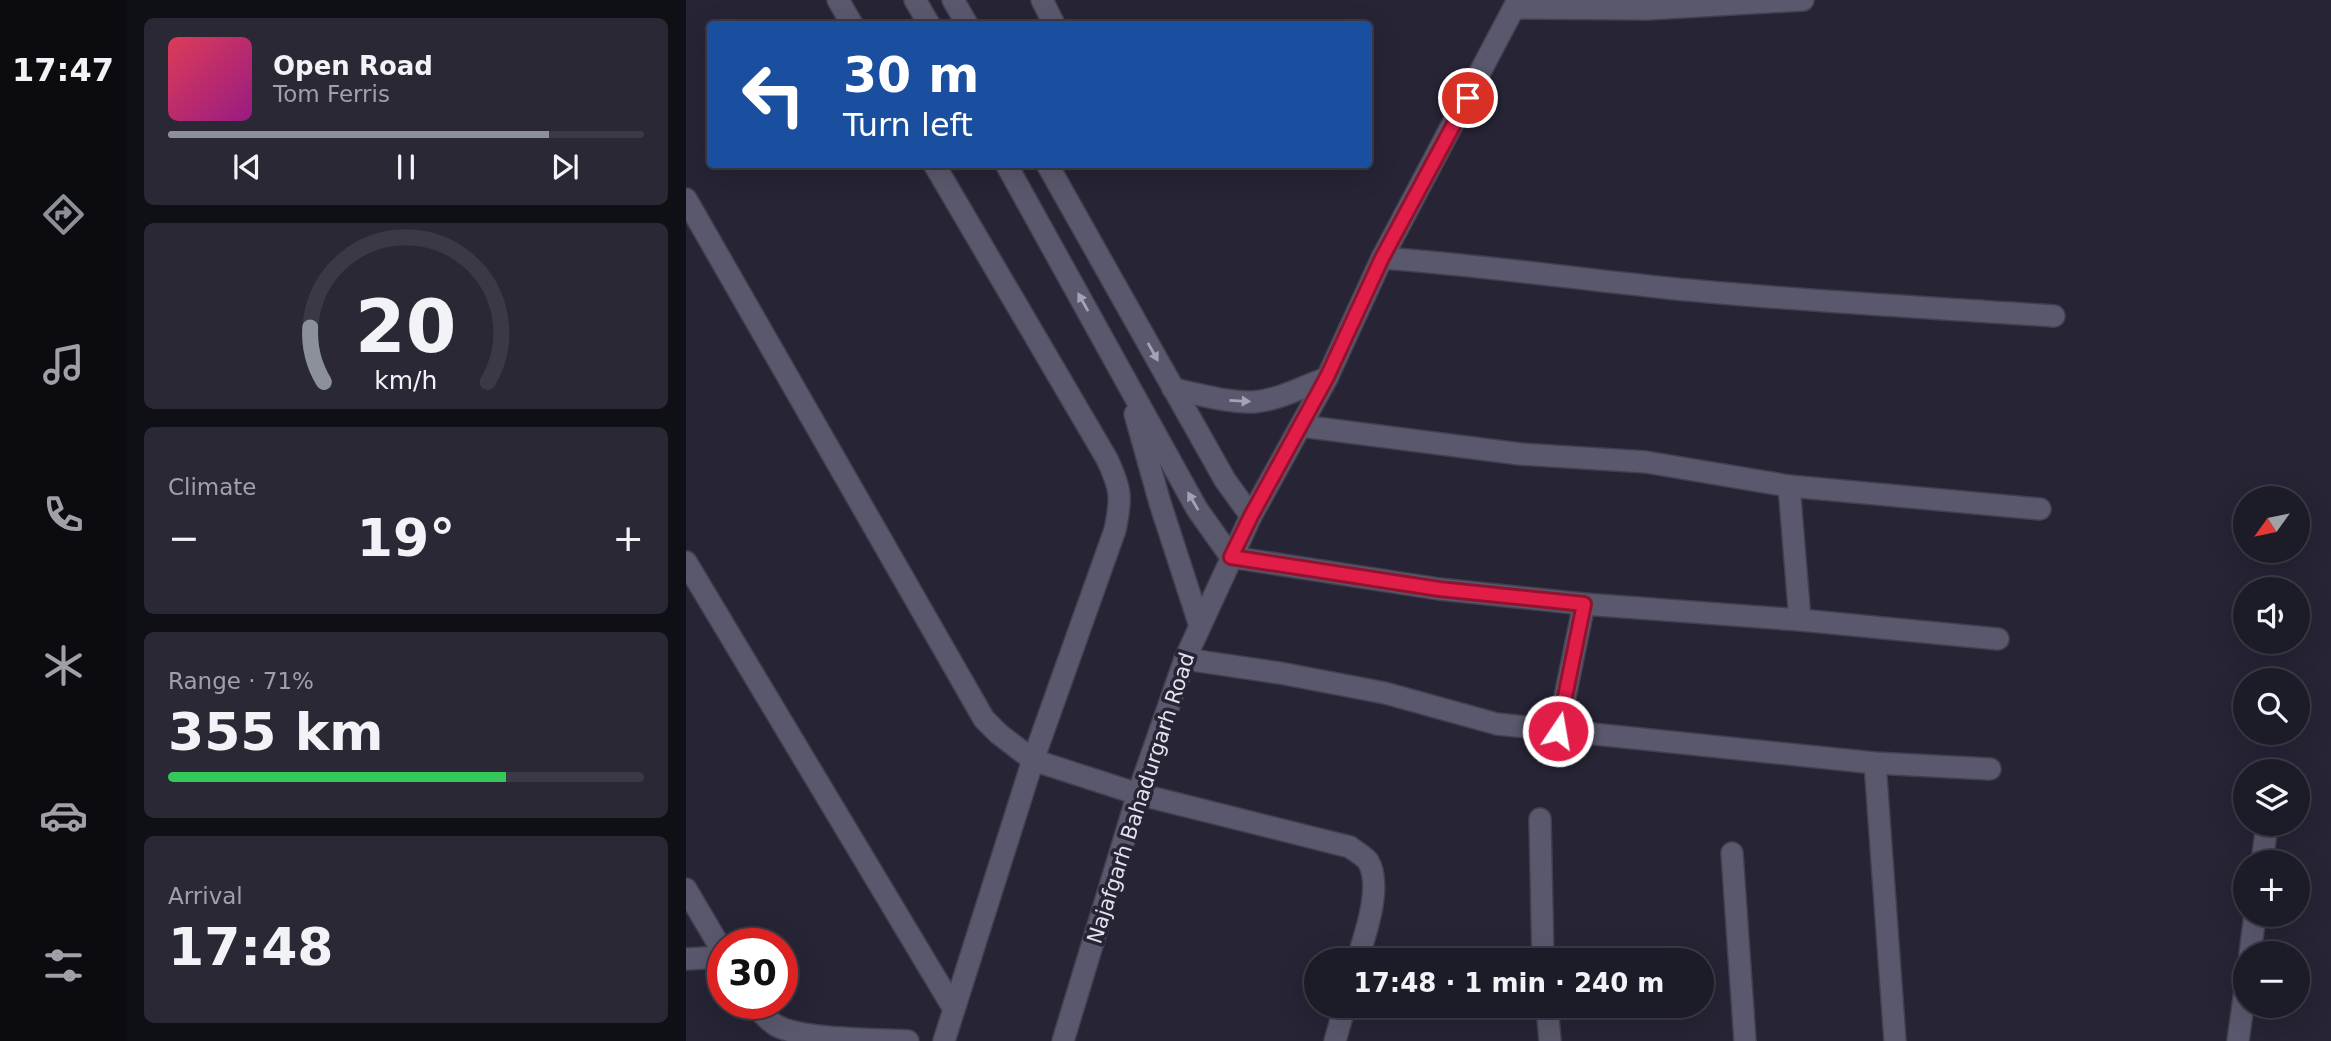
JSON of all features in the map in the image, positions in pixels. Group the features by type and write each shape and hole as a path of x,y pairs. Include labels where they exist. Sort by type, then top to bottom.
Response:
{"street":[{"path":"838,0 850,21"},
{"path":"915,0 927,21"},
{"path":"953,0 965,21"},
{"path":"1042,0 1052,21"},
{"path":"1516,4 1648,9 1803,0"},
{"name":"Najafgarh Bahadurgarh Road","path":"1063,1041 1138,794 1185,659 1251,516 1327,377 1382,258 1516,4"},
{"path":"936,168 1107,459 1117,480 1121,502 1115,530 1032,761 944,1041"},
{"path":"1008,168 1197,509 1231,557 1439,589 1998,639"},
{"path":"1049,168 1225,480 1251,516"},
{"path":"686,199 984,719 1032,761 1138,794 1350,847 1367,861 1374,885 1372,907 1361,948"},
{"path":"1382,258 1479,265 1567,277 1759,296 2054,316"},
{"path":"1173,389 1233,401 1257,401 1278,397 1327,377"},
{"path":"1126,381 1160,503 1200,626"},
{"path":"1301,426 1520,454 1646,461 1789,486 2040,509"},
{"path":"1789,486 1800,620"},
{"path":"686,562 954,1009"},
{"path":"1558,731 1584,604"},
{"path":"1185,659 1280,673 1385,693 1497,724 1875,763 1990,769"},
{"path":"1875,763 1895,1041"},
{"path":"1540,819 1543,948"},
{"path":"1732,853 1745,1041"},
{"path":"686,889 708,928"},
{"path":"686,960 707,957"},
{"path":"1335,1041 1342,1018"},
{"path":"1548,1018 1550,1041"},
{"path":"2238,1041 2241,1018"},
{"path":"768,1019 776,1026 805,1034 908,1041"}],"route":[{"path":"1468,98 1382,258 1327,377 1231,557 1439,589 1584,604 1558,731"}]}
